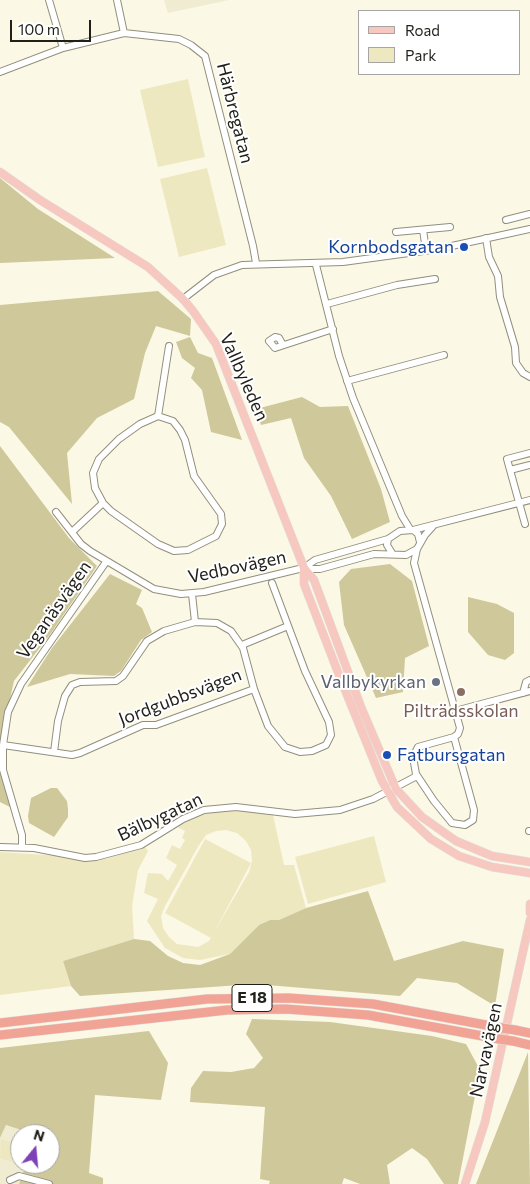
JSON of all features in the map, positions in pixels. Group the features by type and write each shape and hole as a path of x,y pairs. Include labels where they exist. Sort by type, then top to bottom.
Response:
{"highway":[{"name":"E 18","path":"0,1024 207,999 290,998 373,1004 530,1033"},
{"name":"E 18","path":"0,1035 218,1011 286,1009 368,1015 530,1045"}],"main road":[{"name":"Vallbyleden","path":"0,172 40,200 148,267 183,299 216,344 304,568 314,580 361,707 396,789 422,817 456,841 492,856 530,862"},
{"name":"Vallbyleden","path":"304,568 304,584 387,792 397,807 420,829 459,856 492,868 526,872"},
{"path":"526,872 530,880"},
{"path":"530,904 530,913"},
{"name":"Narvavägen","path":"465,1184 484,1122 530,920"}],"street":[{"path":"50,0 63,48"},
{"path":"0,62 2,71 63,48 124,33 117,0"},
{"name":"Härbregatan","path":"124,33 179,39 205,56 256,263"},
{"path":"183,299 204,282 224,270 256,263 316,265 426,250 529,229 529,215 506,220"},
{"path":"396,232 450,227"},
{"path":"423,230 426,250"},
{"path":"486,238 489,256 498,276 500,297 514,347 516,362 523,373 529,378"},
{"path":"316,265 347,382 402,516 412,530 418,534 418,546 414,563 460,728 458,734 454,737 418,747 413,757 416,774 452,823 464,825 474,820 474,810 454,737"},
{"path":"327,304 397,286 435,279"},
{"path":"283,345 333,329"},
{"path":"158,416 169,346"},
{"path":"347,382 444,355"},
{"path":"158,416 173,421 183,436 194,476 220,510 222,517 220,531 209,541 194,549 174,551 158,544 111,511 103,503 94,481 95,467 99,459 120,439 140,424 158,416"},
{"path":"525,524 507,459 530,453"},
{"path":"510,470 530,465"},
{"path":"304,568 315,560 389,537 400,531 434,526 530,500"},
{"path":"72,532 103,503"},
{"name":"Vedbovägen","path":"56,512 81,544 106,562 154,589 172,593 192,594 304,568"},
{"path":"392,553 387,545 389,537 397,529 402,516"},
{"path":"401,555 412,553 434,526"},
{"path":"304,568 320,569 374,554 392,553 401,555 414,563"},
{"name":"Veganäsvägen","path":"22,847 22,835 4,770 3,745 8,712 21,684 106,562"},
{"path":"254,689 268,726 284,747 300,752 312,751 326,745 331,735 329,722 305,672 272,583"},
{"path":"192,594 195,622"},
{"name":"Jordgubbsvägen","path":"3,745 72,755 80,754 143,725 156,725 254,689 242,645 231,631 217,623 195,622 177,625 147,641 123,676 116,681 80,682 72,685 65,696 54,752"},
{"path":"242,645 288,626"},
{"path":"456,711 527,692 526,682 530,680"},
{"path":"387,792 396,789 416,774"},
{"name":"Bälbygatan","path":"1,847 22,847 84,858 96,858 141,845 183,819 214,808 236,807 291,814 316,814 348,808 387,792"},
{"path":"10,1180 19,1176 48,1184"}],"shaded area":[{"path":"164,0 229,0 168,13"},
{"path":"0,178 38,209 115,258 0,263"},
{"path":"158,291 191,319 190,336 156,326 145,353 134,399 97,418 67,453 72,504 9,427 0,422 0,305"},
{"path":"190,337 198,353 212,358 242,440 211,432 202,390 191,378 195,368 182,358 176,342"},
{"path":"302,397 320,407 348,406 381,489 390,522 352,539 331,496 304,458 291,418 261,425 256,409"},
{"path":"0,446 69,538 97,566 49,636 14,681 0,744"},
{"path":"390,564 412,581 429,646 405,658 403,692 376,698 344,625 339,582 351,569"},
{"path":"110,574 142,590 136,604 142,608 152,632 141,640 121,671 114,676 70,674 27,687 52,648"},
{"path":"468,597 497,604 514,613 514,653 505,660 488,655 468,632"},
{"path":"0,767 12,808 0,802"},
{"path":"51,788 57,788 67,801 68,809 68,817 54,837 29,823 28,816 31,798"},
{"path":"368,891 394,961 463,941 504,949 495,1006 457,983 417,978 400,996 255,984 80,996 71,986 63,961 134,939 150,941 168,956 183,963 200,965 230,954 259,925 270,920 279,920 306,908"},
{"path":"252,1019 330,1022 432,1036 466,1044 480,1070 458,1184 444,1184 427,1159 412,1148 387,1165 390,1184 360,1184 344,1178 342,1184 269,1184 270,1181 260,1179 265,1107 190,1102 191,1088 203,1071 231,1072 254,1068 263,1058 246,1034"},
{"path":"149,1031 168,1063 161,1100 95,1095 89,1173 103,1178 103,1184 19,1184 22,1174 60,1174 60,1124 10,1124 10,1126 6,1125 0,1138 0,1048"},
{"path":"528,1052 530,1184 476,1184"},
{"path":"6,1125 10,1126 10,1174 22,1174 19,1184 0,1184 0,1138"}],"green space":[{"path":"188,79 205,157 158,167 140,90"},
{"path":"207,168 226,245 179,257 160,179"},
{"path":"244,810 273,815 284,865 294,865 306,908 279,920 270,920 259,925 230,954 200,960 183,958 165,948 147,921 158,899 144,893 148,873 162,874 168,881 177,865 166,858 172,845 180,849 185,840 182,838 185,831 177,827 195,817 216,811","holes":["226,830 237,833 246,841 251,850 252,861 249,872 209,941 198,947 177,944 163,928 161,916 165,906 206,835"]},
{"path":"374,836 386,882 308,904 295,857"},
{"path":"205,839 251,863 211,938 165,913"},
{"path":"145,847 148,851 138,870 132,906 134,939 63,961 71,986 0,995 0,852 106,859"},
{"path":"1,1139 10,1142 10,1162 0,1158"}],"place":[{"name":"Kornbodsgatan","path":"464,247"},
{"name":"Vallbykyrkan","path":"436,682"},
{"name":"Pilträdsskolan","path":"461,692"},
{"name":"Fatbursgatan","path":"387,755"}]}
